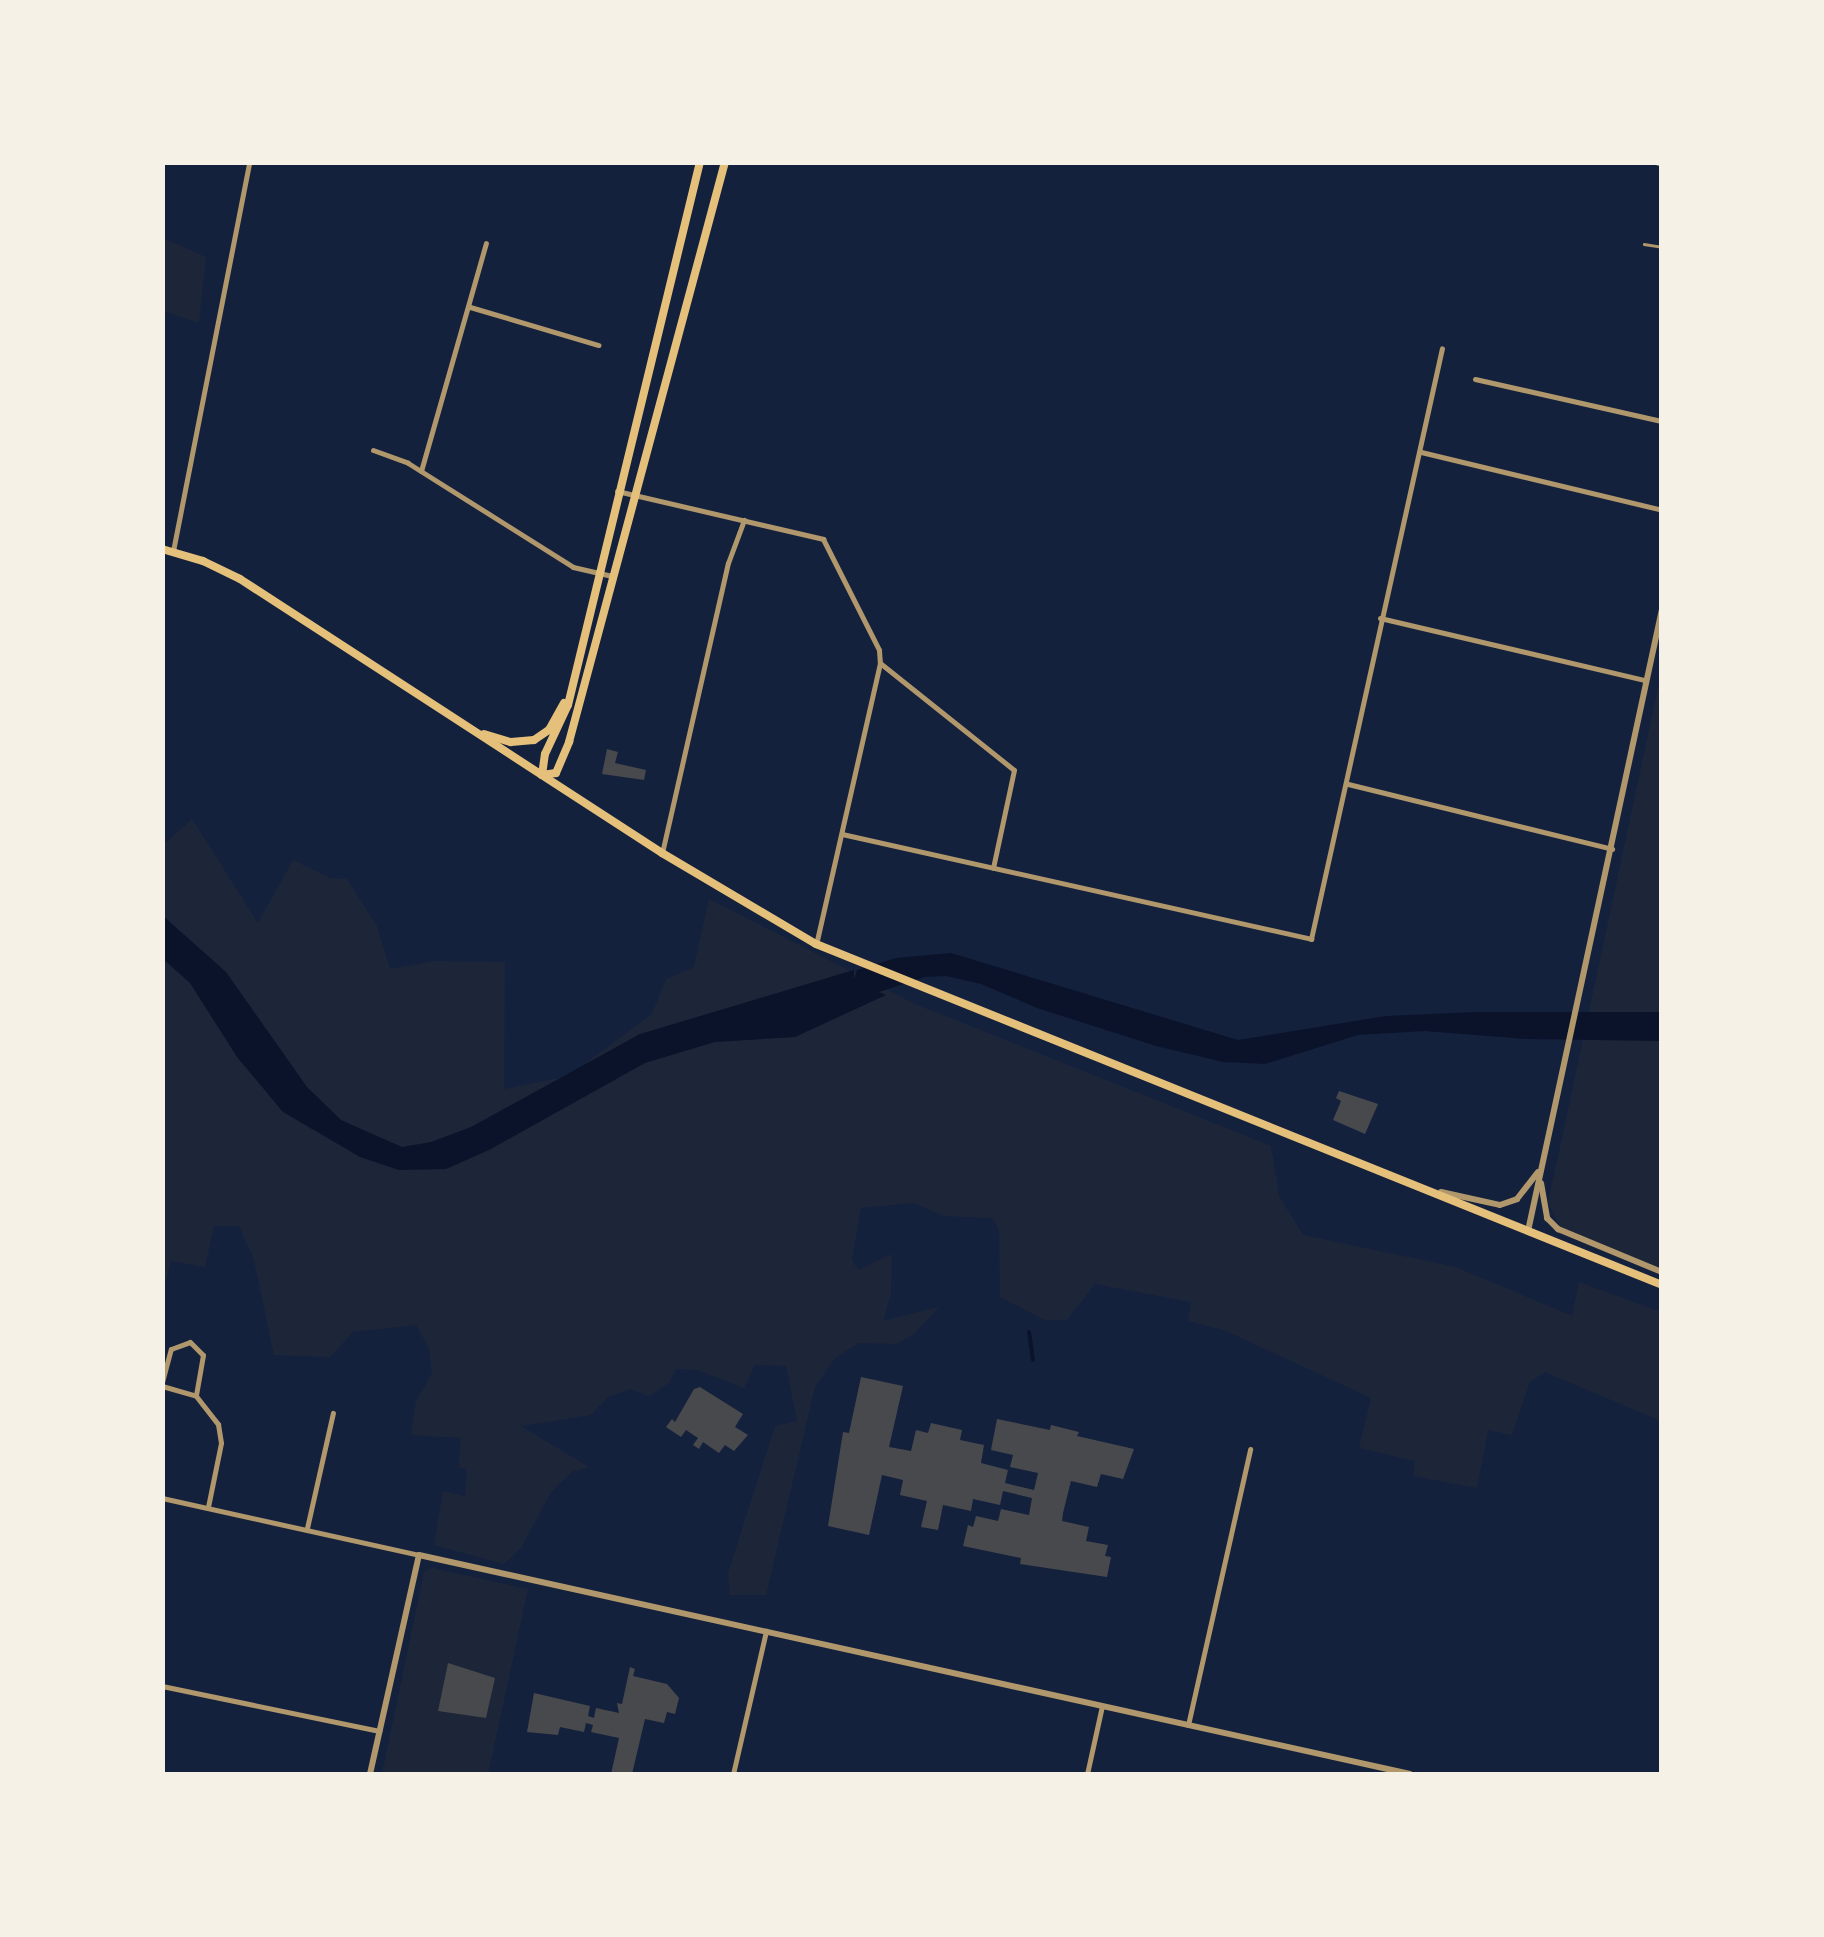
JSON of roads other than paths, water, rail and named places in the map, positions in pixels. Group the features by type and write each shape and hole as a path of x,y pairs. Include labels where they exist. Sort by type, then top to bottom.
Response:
{"main road":[{"path":"542,775 546,754 563,720 584,642 616,490 700,162"},
{"path":"542,775 556,773 566,753 725,162"},
{"path":"162,550 240,579 662,853 816,944 1662,1285"},
{"path":"459,722 511,742 541,737 557,719 584,642"}],"street":[{"path":"173,551 249,162"},
{"path":"421,471 486,242"},
{"path":"470,307 598,345"},
{"path":"842,834 1310,938 1348,784 1380,618 1442,348"},
{"path":"1474,379 1662,421"},
{"path":"374,450 421,471 574,567 615,577"},
{"path":"1421,452 1662,510"},
{"path":"616,490 823,539 879,650 880,663 816,944"},
{"path":"662,853 728,563 744,520"},
{"path":"1528,1231 1662,610"},
{"path":"1380,618 1644,680"},
{"path":"880,663 1014,770 993,868"},
{"path":"1348,784 1612,848"},
{"path":"1424,1189 1500,1205 1517,1199 1541,1167"},
{"path":"1541,1167 1541,1198 1548,1218 1558,1228 1662,1272"},
{"path":"196,1396 204,1355 190,1342 170,1349 162,1384 196,1396 218,1424 221,1442 208,1508"},
{"path":"308,1528 333,1413"},
{"path":"1188,1726 1250,1449"},
{"path":"162,1498 766,1628 1410,1774"},
{"path":"370,1774 419,1554"},
{"path":"733,1774 766,1628"},
{"path":"162,1686 379,1731"},
{"path":"1087,1774 1102,1706"}],"lane":[{"path":"1644,244 1662,247"}],"waterway":[{"path":"1029,1332 1033,1360"}]}
